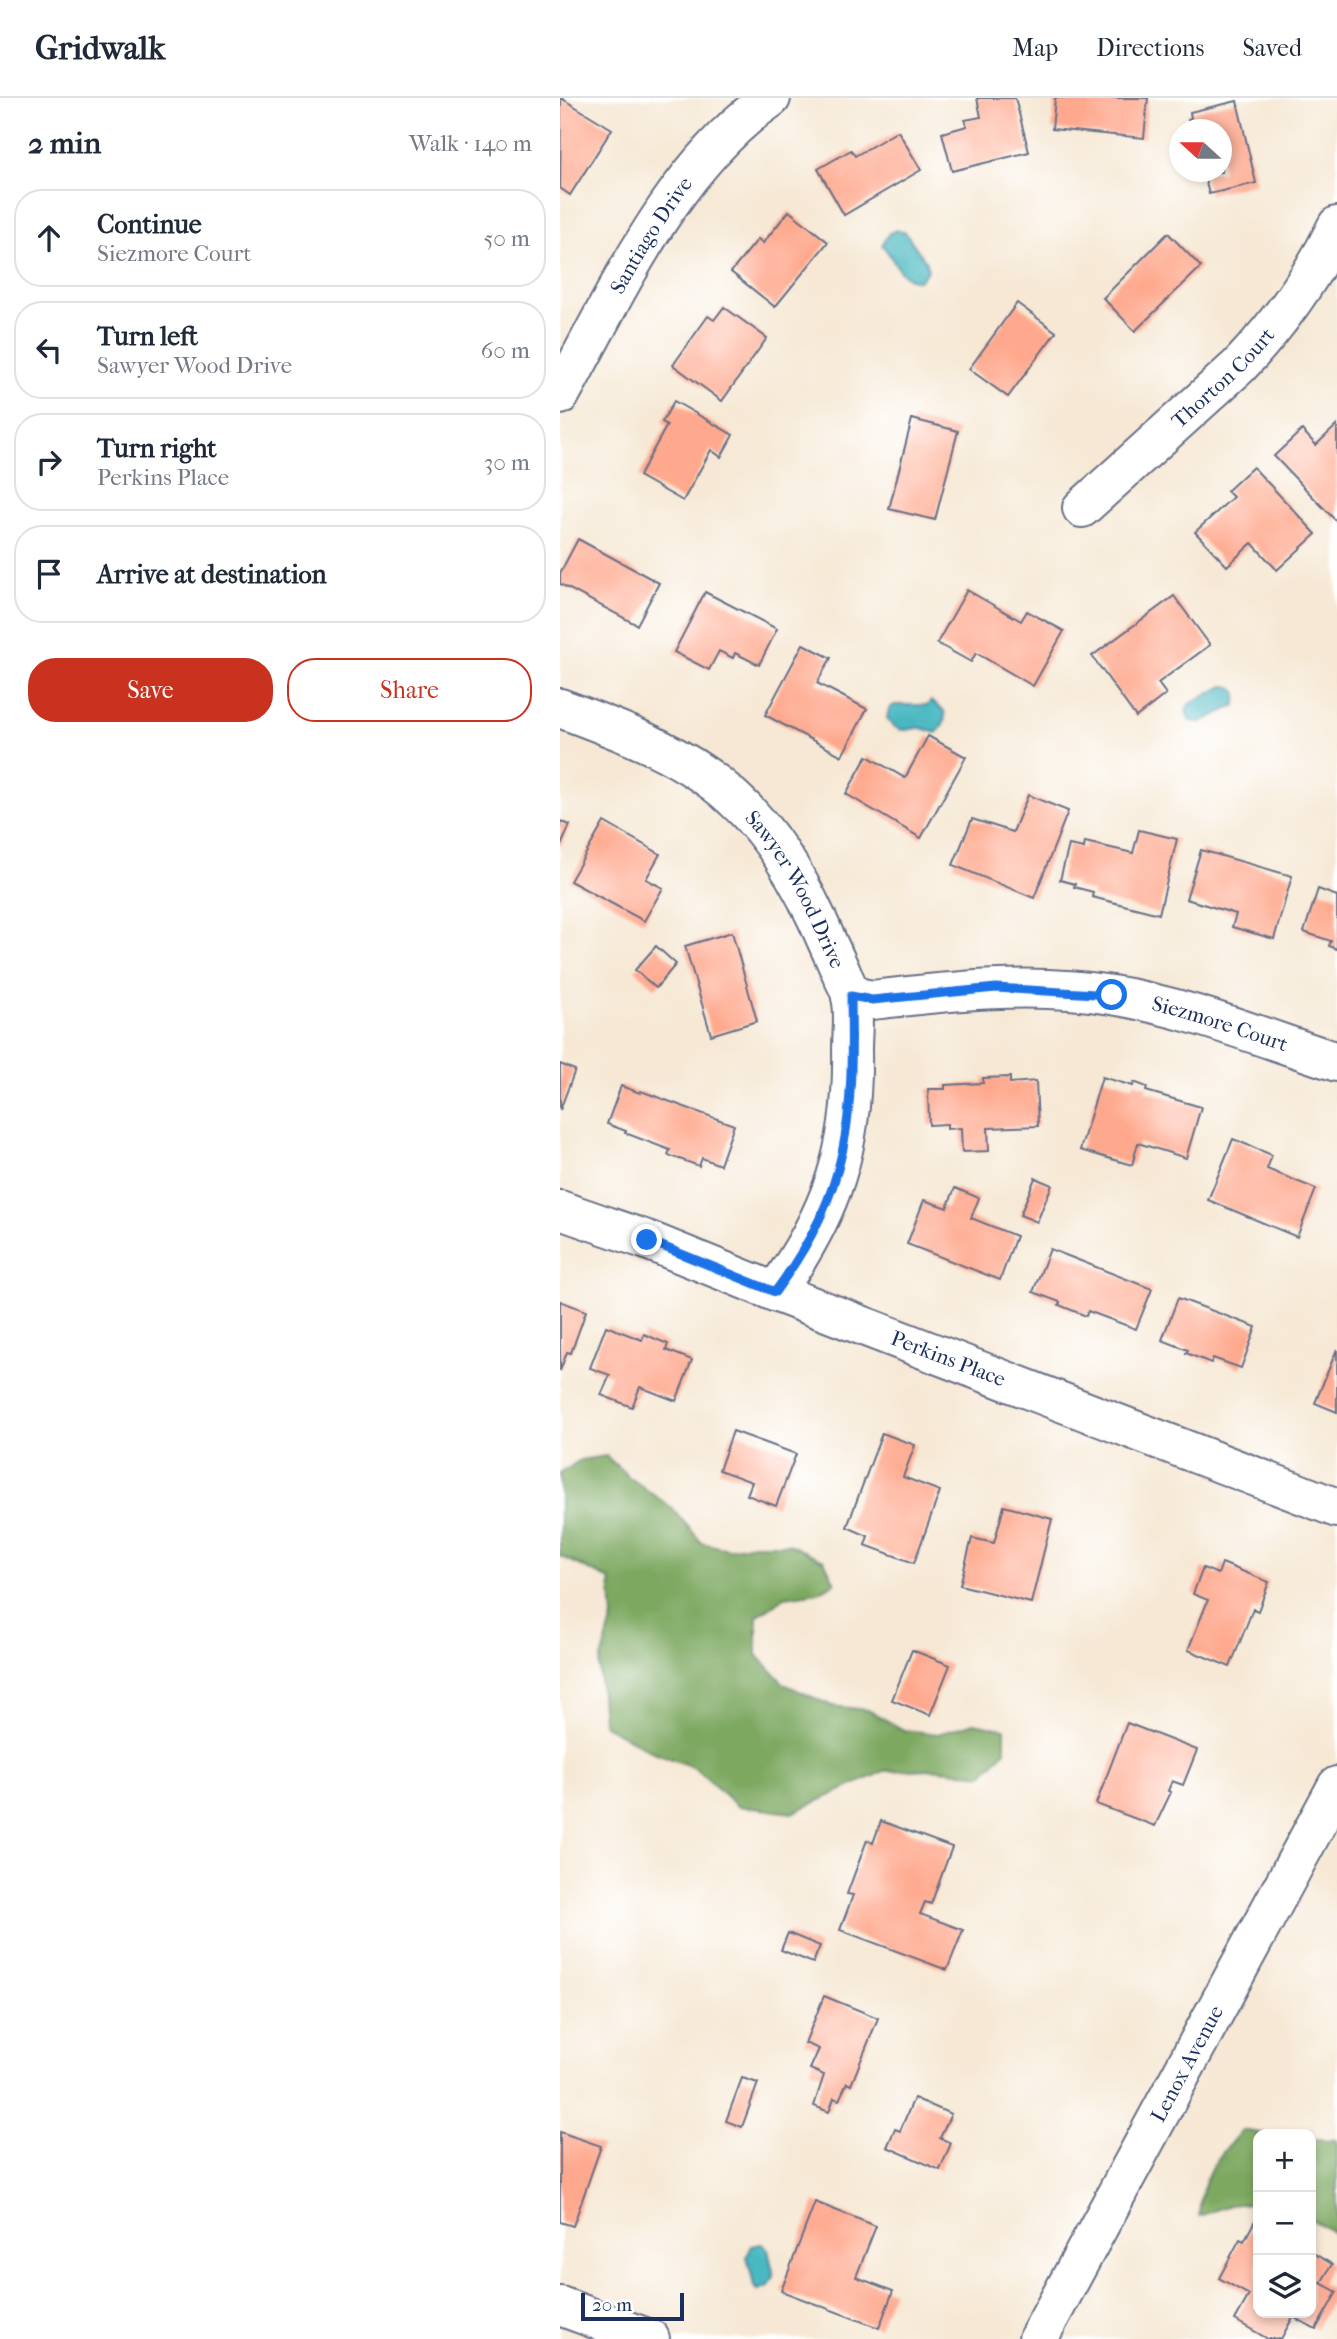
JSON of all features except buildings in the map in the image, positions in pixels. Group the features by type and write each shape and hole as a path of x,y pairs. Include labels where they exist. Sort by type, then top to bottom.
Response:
{"street":[{"name":"Santiago Drive","path":"560,395 646,240 682,186 726,136 771,98"},
{"name":"Thorton Court","path":"1082,508 1262,342 1309,279 1337,226"},
{"name":"Sawyer Wood Drive","path":"560,708 643,740 680,758 733,797 769,836 799,880 851,996 853,1069 849,1124 842,1160 816,1229 775,1292"},
{"name":"Siezmore Court","path":"851,996 872,1000 996,988 1112,995 1188,1013 1337,1062"},
{"name":"Perkins Place","path":"560,1210 647,1240 775,1292 1337,1508"},
{"name":"Lenox Avenue","path":"1038,2339 1337,1786"},
{"path":"560,2306 650,2339"}],"green space":[{"path":"606,1456 629,1477 672,1508 702,1543 728,1549 754,1544 788,1544 824,1560 835,1583 818,1592 785,1597 757,1616 757,1655 784,1684 832,1706 868,1710 904,1730 938,1734 974,1723 1005,1729 1005,1751 982,1775 932,1769 884,1771 792,1813 737,1806 695,1768 649,1750 603,1724 599,1666 613,1617 610,1580 560,1556 560,1474 580,1460"},
{"path":"1242,2130 1253,2132 1253,2203 1230,2205 1199,2216 1207,2178"},
{"path":"1316,2139 1337,2140 1337,2235 1316,2222"}],"water":[{"path":"897,230 905,232 926,262 928,270 920,280 913,280 902,273 882,245 889,233"},
{"path":"1224,686 1231,687 1237,693 1236,705 1201,722 1190,721 1186,711 1189,704"},
{"path":"931,701 945,714 943,726 936,733 920,728 902,730 892,725 887,718 889,709 894,705 927,705"},
{"path":"762,2244 768,2249 774,2276 769,2286 758,2290 754,2286 747,2256 752,2246"}],"route":[{"path":"647,1240 775,1292 816,1229 842,1160 849,1124 853,1069 851,996 872,1000 996,988 1065,990 1112,995"}]}
